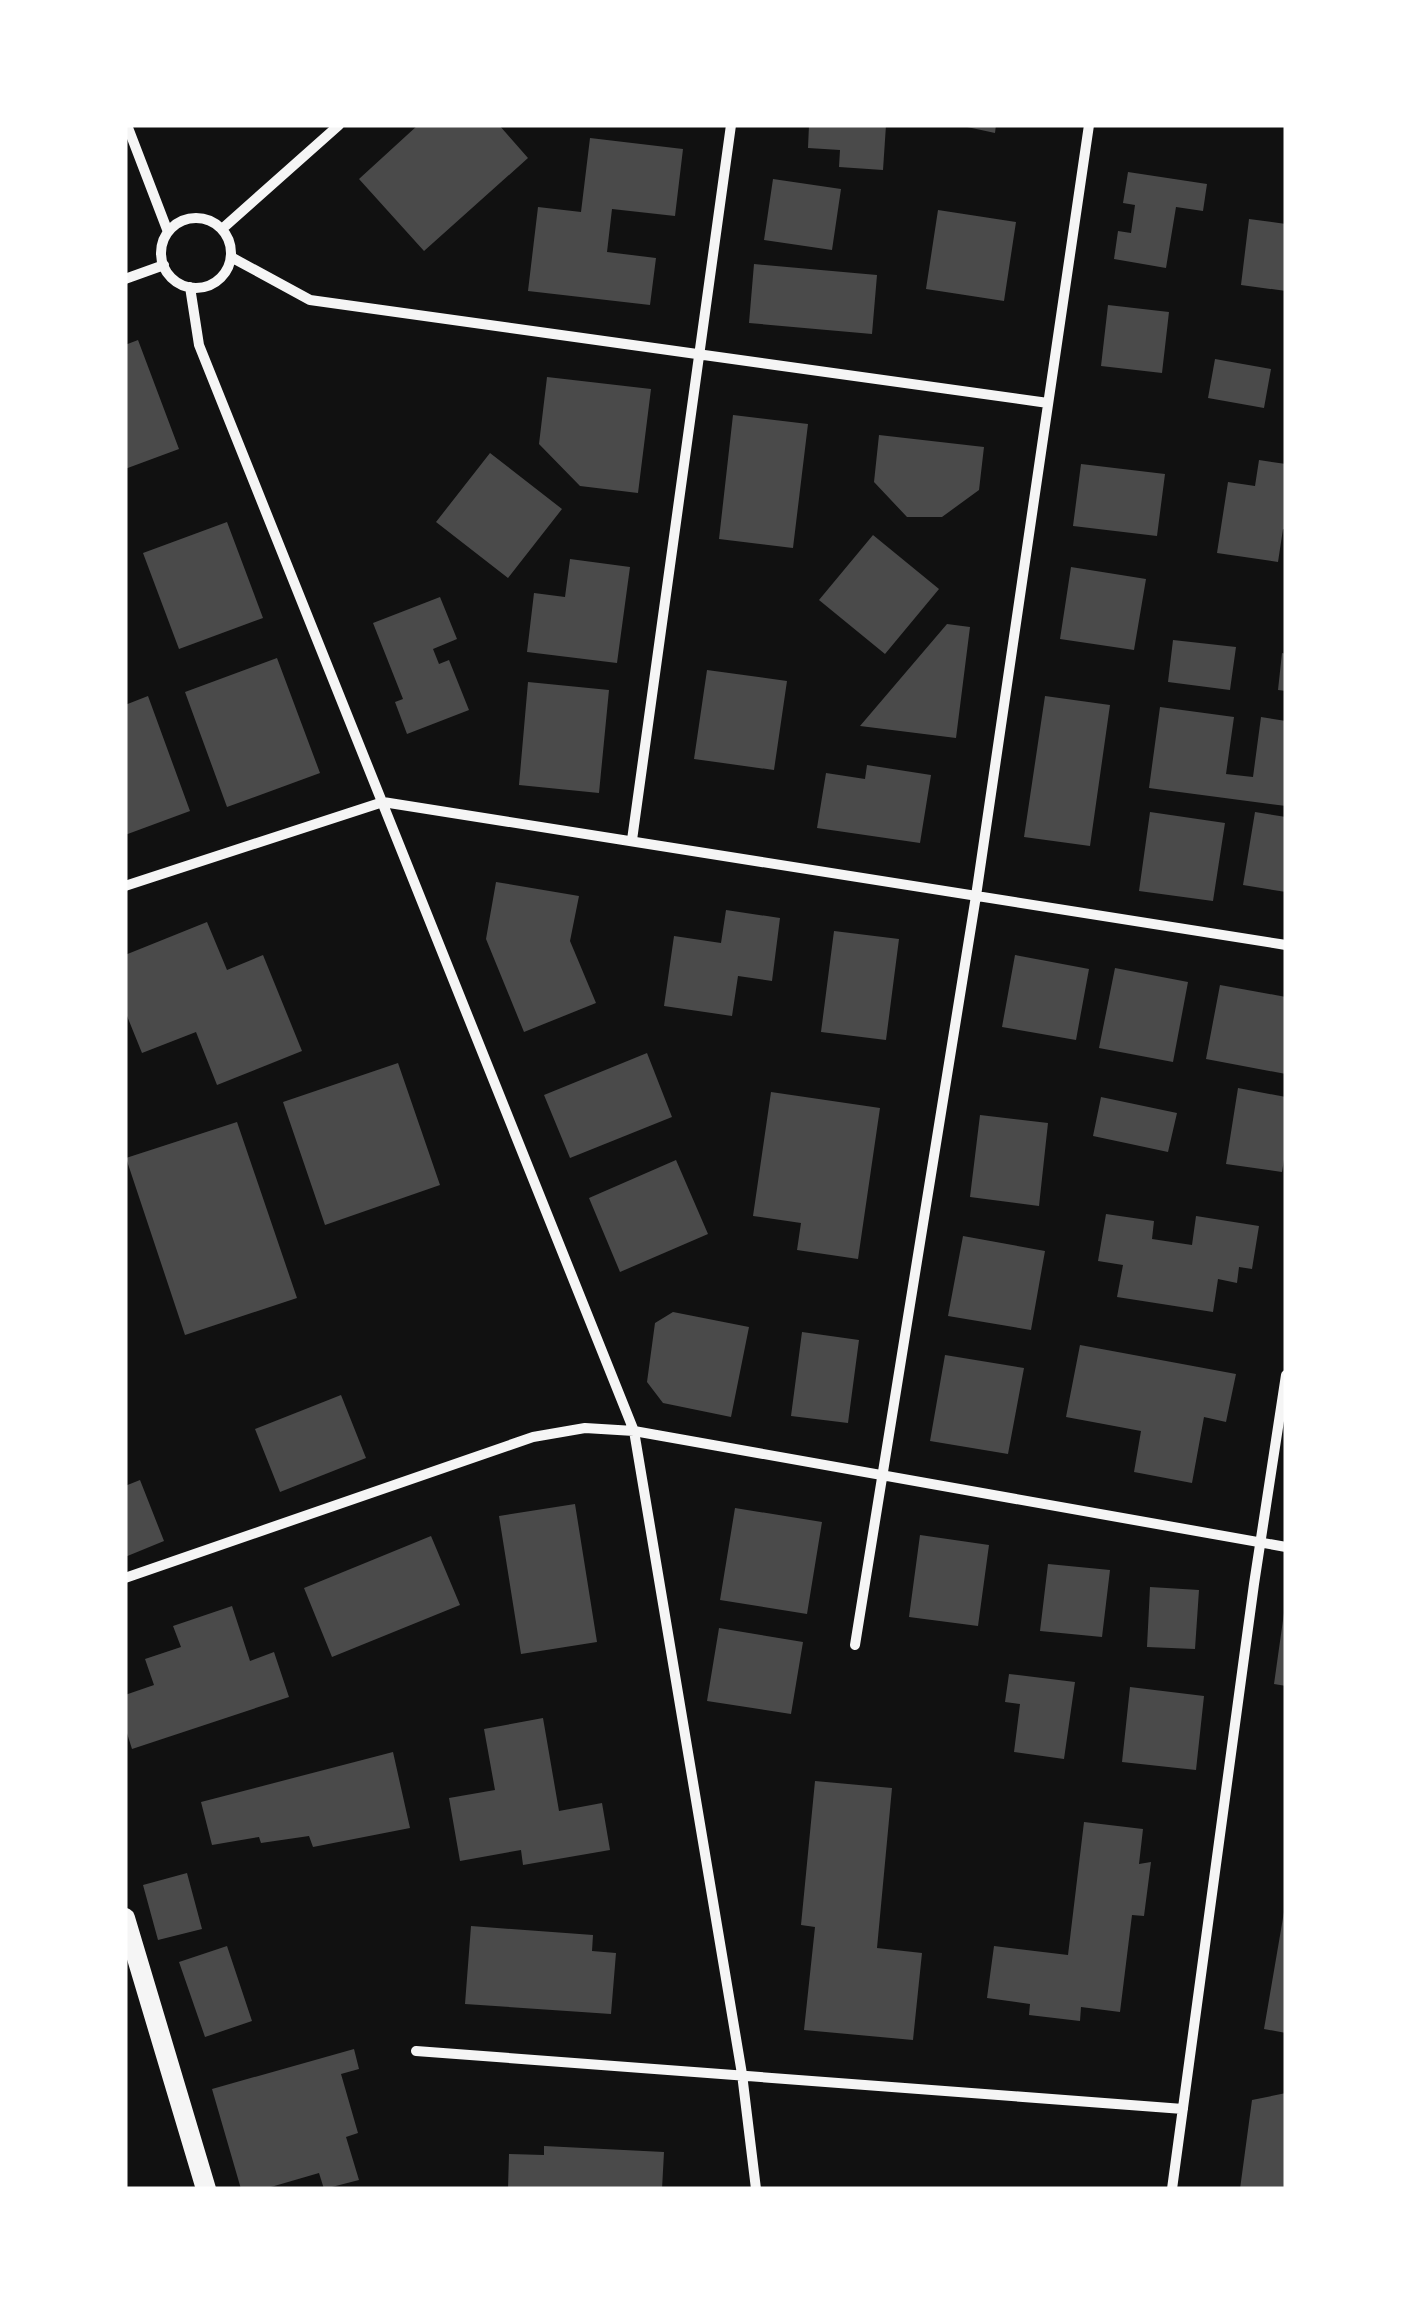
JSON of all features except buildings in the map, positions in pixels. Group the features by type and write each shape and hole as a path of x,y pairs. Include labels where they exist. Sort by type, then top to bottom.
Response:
{"main road":[{"path":"125,1918 206,2189"}],"street":[{"path":"127,125 168,232"},
{"path":"222,230 339,125"},
{"path":"632,840 731,125"},
{"path":"855,1645 976,896 1088,125"},
{"path":"195,218 214,223 222,230 228,238 231,258 221,277 202,287 190,287 170,275 161,254 168,232 176,224 195,218"},
{"path":"231,258 310,300 1048,402"},
{"path":"125,279 164,265"},
{"path":"190,287 199,345 634,1432 742,2074 756,2189"},
{"path":"125,886 382,802 1286,945"},
{"path":"1172,2189 1286,1375"},
{"path":"125,1578 532,1436 585,1428 634,1432 1286,1547"},
{"path":"416,2051 1183,2108"}]}
